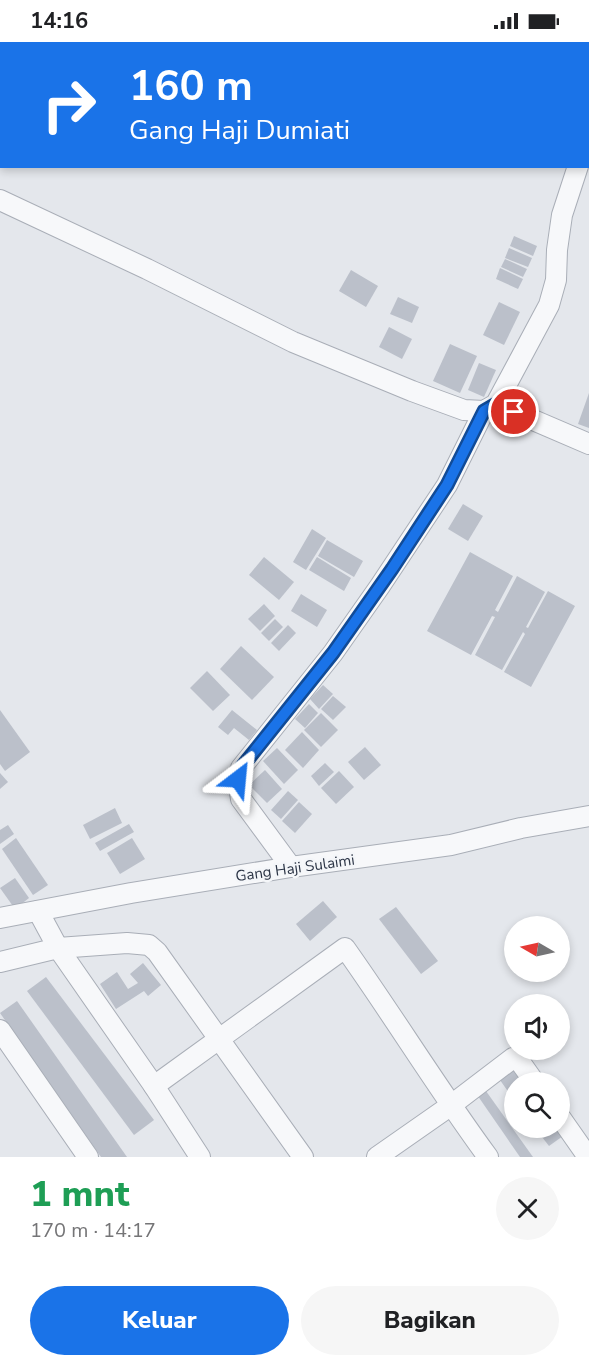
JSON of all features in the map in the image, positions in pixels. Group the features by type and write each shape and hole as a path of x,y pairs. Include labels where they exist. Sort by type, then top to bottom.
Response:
{"street":[{"path":"291,867 241,799 238,779 241,768 333,653 392,569 447,485 549,305 556,280 562,215 577,168"},
{"path":"0,200 147,269 293,342 464,410 490,408 589,444"},
{"name":"Gang Haji Sulaimi","path":"0,918 131,893 291,867 451,845 521,828 589,816"},
{"path":"38,911 58,948 154,1086 200,1157"},
{"path":"0,962 58,948 127,943 149,945 157,952 303,1157"},
{"path":"154,1086 345,948 390,1011 450,1106 488,1157"},
{"path":"0,1030 88,1157"},
{"path":"377,1157 450,1106 514,1057 527,1072"},
{"path":"570,1131 588,1157"}],"building":[{"path":"514,236 537,246 533,256 510,246"},
{"path":"509,248 532,258 528,267 505,258"},
{"path":"505,259 527,269 523,277 501,267"},
{"path":"500,268 523,279 518,289 496,279"},
{"path":"351,270 378,286 366,307 339,291"},
{"path":"398,297 419,307 412,323 390,314"},
{"path":"499,302 520,312 504,345 483,335"},
{"path":"389,327 412,339 402,359 379,347"},
{"path":"450,344 477,356 460,393 433,381"},
{"path":"479,363 496,370 484,397 468,390"},
{"path":"589,393 589,428 578,424"},
{"path":"463,504 483,516 468,541 448,529"},
{"path":"312,529 326,538 306,570 293,562"},
{"path":"327,540 363,561 354,577 318,556"},
{"path":"470,552 513,576 495,610 498,612 517,576 545,592 526,627 528,628 548,591 575,606 531,687 504,672 525,634 523,632 502,670 475,655 495,617 492,616 471,655 427,631"},
{"path":"264,557 294,582 279,600 249,575"},
{"path":"317,557 351,578 344,591 309,570"},
{"path":"301,594 327,610 317,627 291,611"},
{"path":"264,604 275,616 260,631 248,619"},
{"path":"275,619 283,627 269,641 261,633"},
{"path":"288,625 296,633 279,651 271,643"},
{"path":"241,646 274,677 252,700 220,669"},
{"path":"207,671 230,695 213,711 190,688"},
{"path":"323,685 333,694 319,709 310,699"},
{"path":"333,696 346,707 333,720 321,709"},
{"path":"309,704 318,713 305,728 295,719"},
{"path":"0,710 30,752 5,771 0,764"},
{"path":"232,710 257,730 249,740 234,728 228,735 218,727"},
{"path":"321,713 338,730 321,747 304,730"},
{"path":"302,732 319,750 303,768 285,750"},
{"path":"365,747 381,765 364,780 348,762"},
{"path":"277,748 298,770 284,784 263,761"},
{"path":"325,763 334,772 319,786 311,776"},
{"path":"265,770 282,789 267,803 249,785"},
{"path":"339,771 354,787 336,804 321,788"},
{"path":"0,773 8,782 0,789"},
{"path":"288,791 298,800 281,819 271,810"},
{"path":"299,802 312,814 295,833 282,821"},
{"path":"115,808 122,823 90,839 83,825"},
{"path":"129,824 134,832 100,851 95,843"},
{"path":"8,825 14,834 0,844 0,830"},
{"path":"16,838 48,885 33,895 2,849"},
{"path":"132,838 145,859 120,874 107,853"},
{"path":"15,878 29,898 15,909 0,888"},
{"path":"323,901 337,917 310,941 296,924"},
{"path":"396,907 438,961 421,974 379,919"},
{"path":"143,963 161,985 148,996 144,991 116,1009 100,984 117,972 128,989 138,983 130,974"},
{"path":"46,977 154,1120 134,1135 27,991"},
{"path":"17,1001 127,1157 101,1157 0,1013"},
{"path":"508,1063 515,1072 504,1072 504,1086 495,1073"},
{"path":"481,1084 504,1116 504,1134 473,1089"},
{"path":"507,1138 519,1138 533,1157 520,1157"},
{"path":"543,1138 560,1138 549,1146"}],"route":[{"path":"238,779 241,768 333,653 415,535 447,485 484,411 496,404 514,412"}]}
